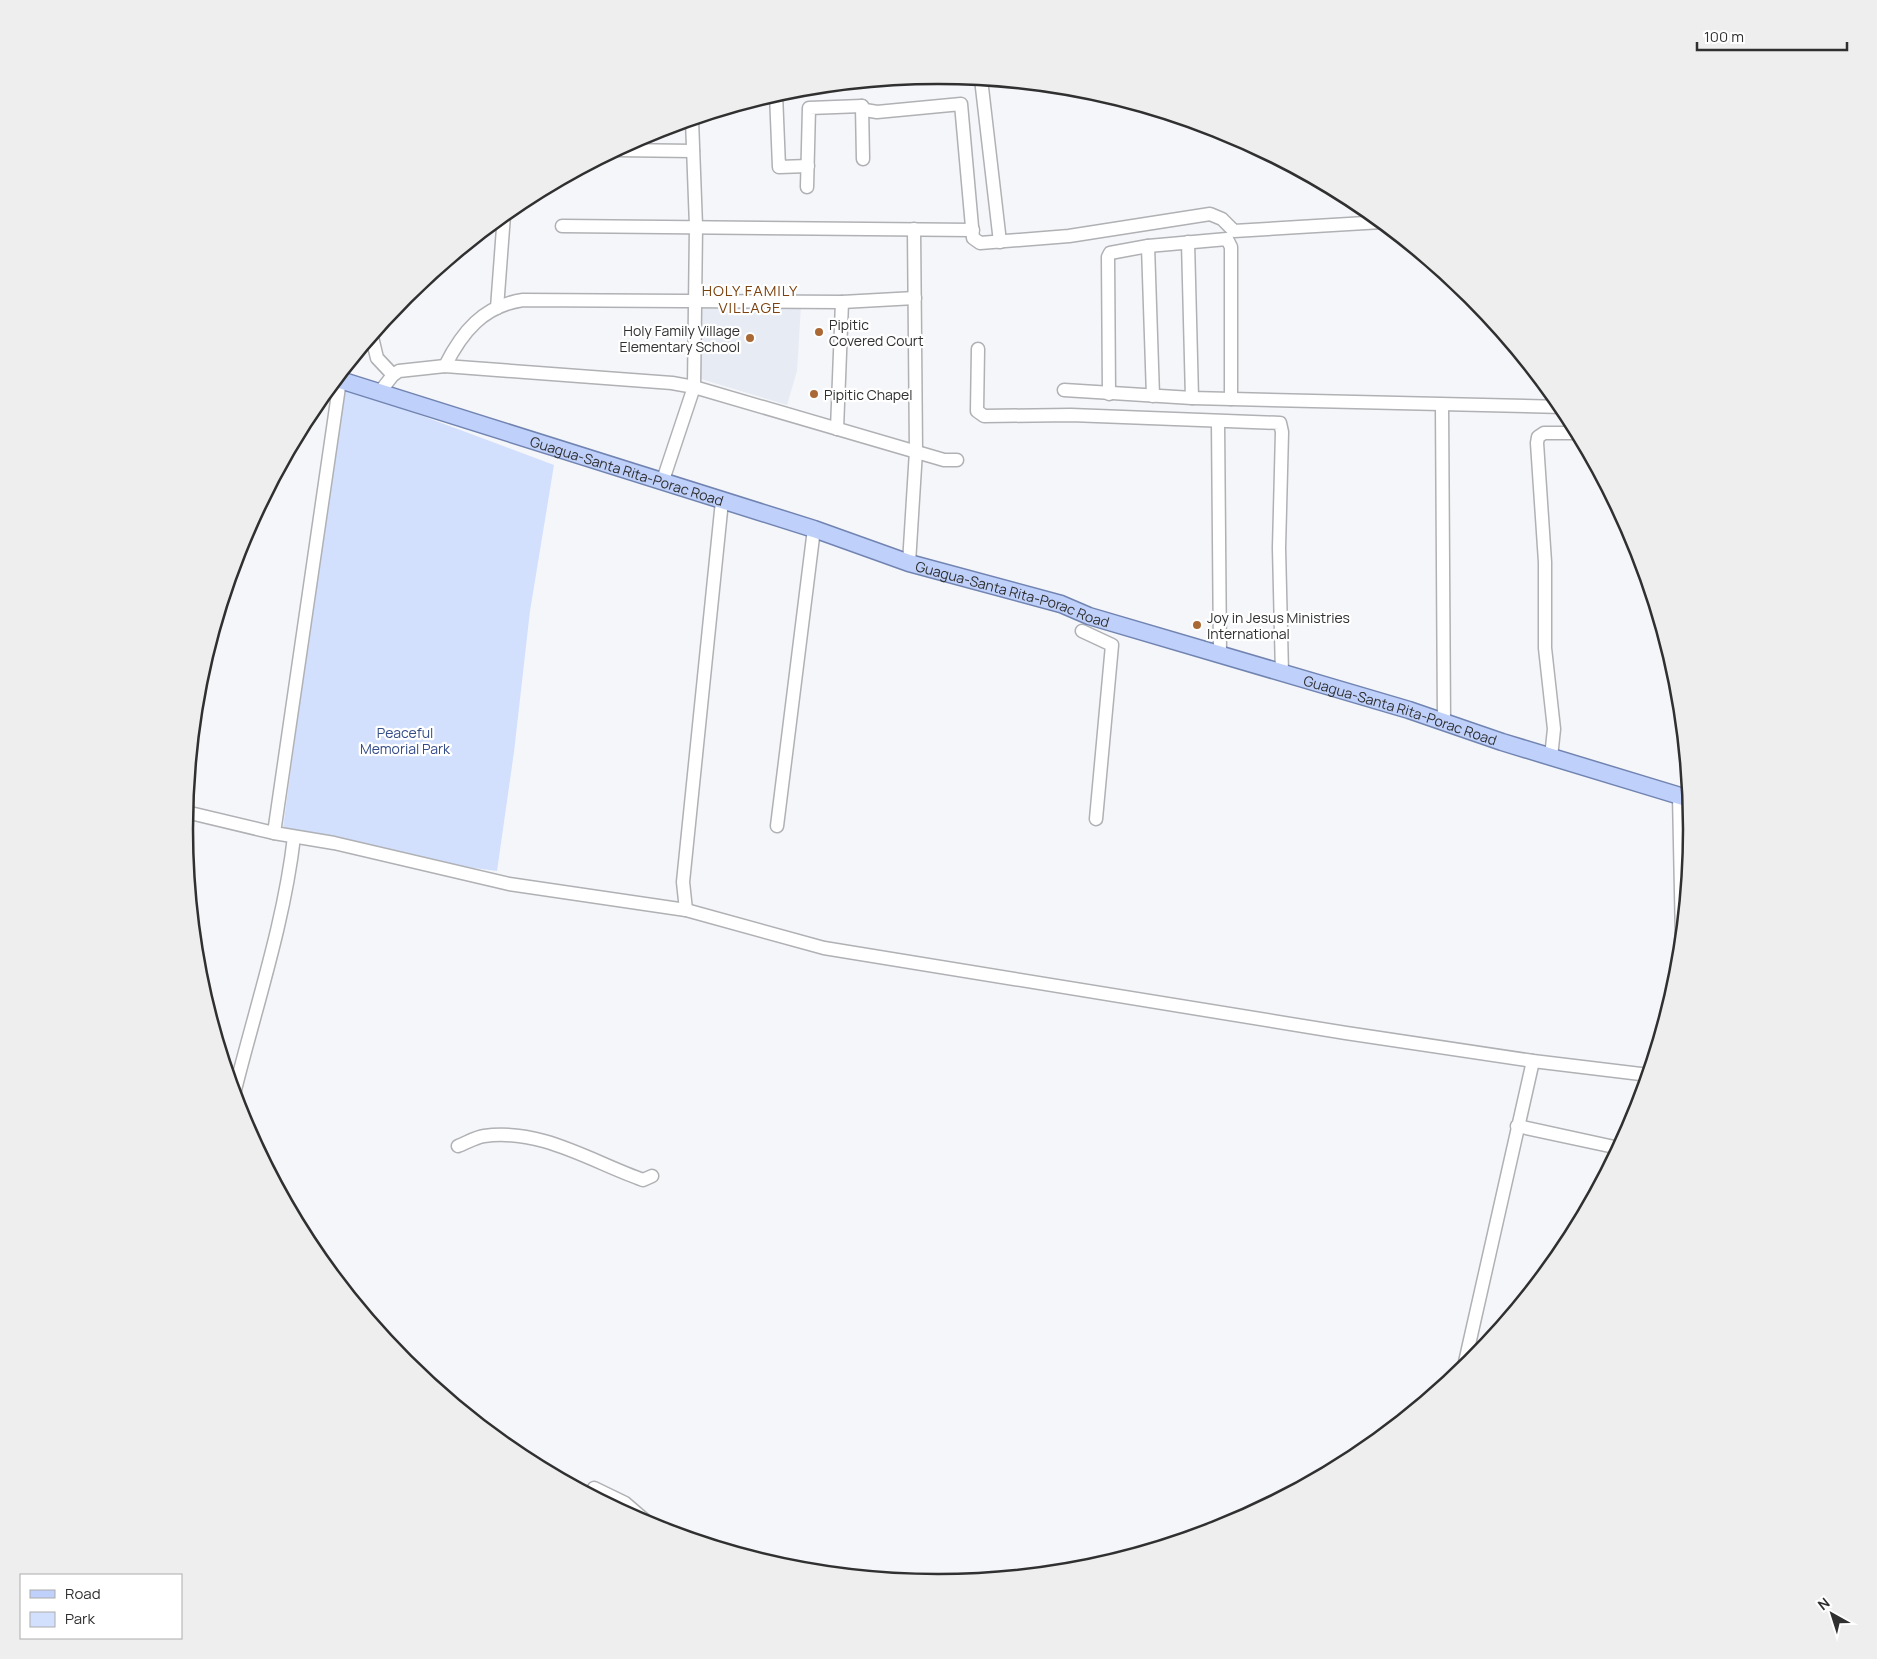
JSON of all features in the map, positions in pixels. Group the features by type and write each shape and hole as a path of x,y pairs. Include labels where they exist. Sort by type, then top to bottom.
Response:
{"main road":[{"name":"Guagua-Santa Rita-Porac Road","path":"343,382 663,480 722,501 814,529 909,563 1061,604 1089,616 1410,710 1444,723 1551,757 1683,796"}],"street":[{"path":"982,85 1000,242"},
{"path":"776,102 779,167 808,166"},
{"path":"807,187 809,108 862,106 866,110 877,112 961,104 973,230 975,241 980,243 1069,236 1210,214 1222,219 1234,231 1371,223"},
{"path":"862,106 863,159"},
{"path":"663,480 694,387 696,226 692,126"},
{"path":"633,150 693,151"},
{"path":"497,308 503,224"},
{"path":"562,226 973,230"},
{"path":"909,563 916,451 914,229"},
{"path":"1109,394 1108,257 1113,252 1148,246 1223,239 1230,242 1231,399"},
{"path":"1188,242 1192,398"},
{"path":"1148,246 1153,396"},
{"path":"445,366 467,329 479,318 497,308 517,301 537,299 842,302 915,298"},
{"path":"837,429 842,302"},
{"path":"374,343 377,358 393,375"},
{"path":"978,349 977,411 980,415 1071,415 1280,423 1282,432 1279,548 1282,674"},
{"path":"379,393 393,375 405,369 445,366 672,383 694,387 944,460 957,460"},
{"path":"274,833 337,390"},
{"path":"1064,390 1192,398 1553,407"},
{"path":"1442,405 1444,723"},
{"path":"1218,422 1220,655"},
{"path":"1551,757 1554,729 1545,648 1545,562 1537,443 1538,437 1544,433 1570,433"},
{"path":"686,910 683,882 722,501"},
{"path":"777,826 814,529"},
{"path":"1082,631 1112,645 1096,819"},
{"path":"193,814 274,833 334,843 509,884 686,910 824,948 1533,1061 1643,1074"},
{"path":"237,1082 281,913 291,866 294,837"},
{"path":"1466,1357 1533,1061"},
{"path":"1518,1126 1613,1147"},
{"path":"458,1146 483,1136 519,1137 553,1143 643,1180 652,1176"},
{"path":"594,1488 625,1503 631,1508"}],"shaded area":[{"name":"Holy Family Village Elementary School","path":"701,306 801,306 797,371 787,405 701,379"}],"green space":[{"name":"Peaceful Memorial Park","path":"342,386 554,465 530,611 514,752 497,871 458,866 283,828"}],"place":[{"name":"Pipitic Covered Court","path":"819,332"},
{"name":"Holy Family Village Elementary School","path":"750,338"},
{"name":"Pipitic Chapel","path":"814,394"},
{"name":"Joy in Jesus Ministries International","path":"1197,625"}],"district":[{"name":"HOLY FAMILY VILLAGE","path":"750,298"}]}
